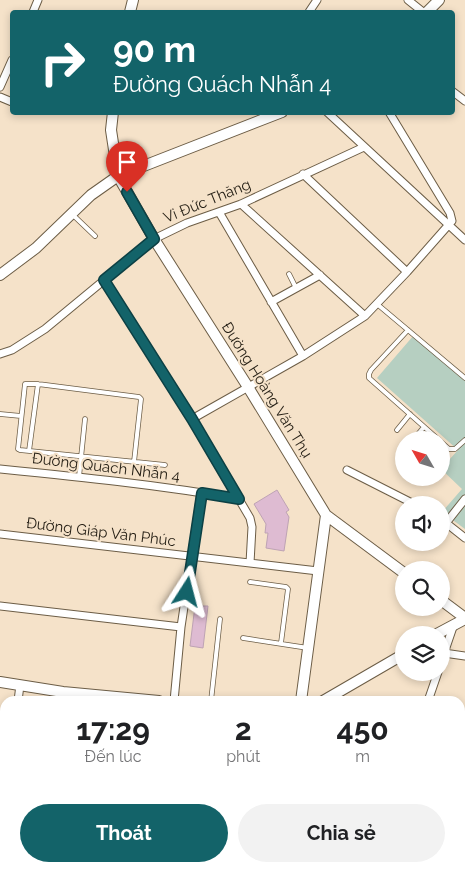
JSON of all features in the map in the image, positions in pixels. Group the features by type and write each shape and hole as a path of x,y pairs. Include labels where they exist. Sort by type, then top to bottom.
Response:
{"street":[{"path":"408,0 420,10"},
{"path":"429,10 439,0"},
{"path":"0,87 10,64"},
{"name":"Đường Hoàng Văn Thụ","path":"113,115 111,130 118,176 154,239 248,386 326,515"},
{"path":"0,274 36,248 90,195 118,176 274,115"},
{"path":"330,115 465,240"},
{"path":"192,419 303,356 365,316 452,221 450,213 391,115"},
{"name":"Vi Đức Thăng","path":"0,354 12,350 45,329 154,239 187,223 241,204 364,146"},
{"path":"303,174 407,272"},
{"path":"241,204 365,316"},
{"path":"219,212 303,356"},
{"path":"271,302 320,275"},
{"path":"104,280 192,419 252,522 250,563"},
{"name":"Đường Quách Nhẫn 4","path":"0,469 79,477 239,499"},
{"path":"347,470 398,496"},
{"path":"174,696 181,628 202,493"},
{"path":"450,514 465,498"},
{"path":"303,696 326,515 395,565"},
{"path":"450,526 465,538"},
{"name":"Đường Giáp Văn Phúc","path":"0,534 318,571"},
{"path":"0,606 181,628"},
{"path":"450,607 462,616 450,626"},
{"path":"450,636 454,624"},
{"path":"450,654 465,656"},
{"path":"332,696 395,659"},
{"path":"430,696 435,681"},
{"path":"0,682 63,696"},
{"path":"19,696 20,686"}],"lane":[{"path":"72,213 95,236"},
{"path":"289,274 296,288"},
{"path":"377,304 465,378"},
{"path":"408,330 369,374 369,378 429,431"},
{"path":"134,462 141,399 139,397 25,384 18,449 165,466"},
{"path":"29,451 38,384"},
{"path":"0,414 21,416"},
{"path":"397,430 410,414"},
{"path":"79,477 85,419"},
{"path":"421,431 424,427"},
{"path":"450,449 455,449 465,440"},
{"path":"250,582 286,587 288,589 281,643"},
{"path":"212,696 220,620"},
{"path":"243,638 308,648"}],"green space":[{"path":"414,335 465,377 465,529 450,518 450,503 462,489 450,478 450,459 458,450 450,443 450,431 437,431 377,378"}],"building":[{"path":"277,490 289,510 286,512 289,517 284,551 266,548 268,533 265,533 266,524 254,504"},
{"path":"195,606 208,606 203,648 190,646"}],"route":[{"path":"127,192 154,239 104,280 192,419 239,499 202,493 187,592"}]}
